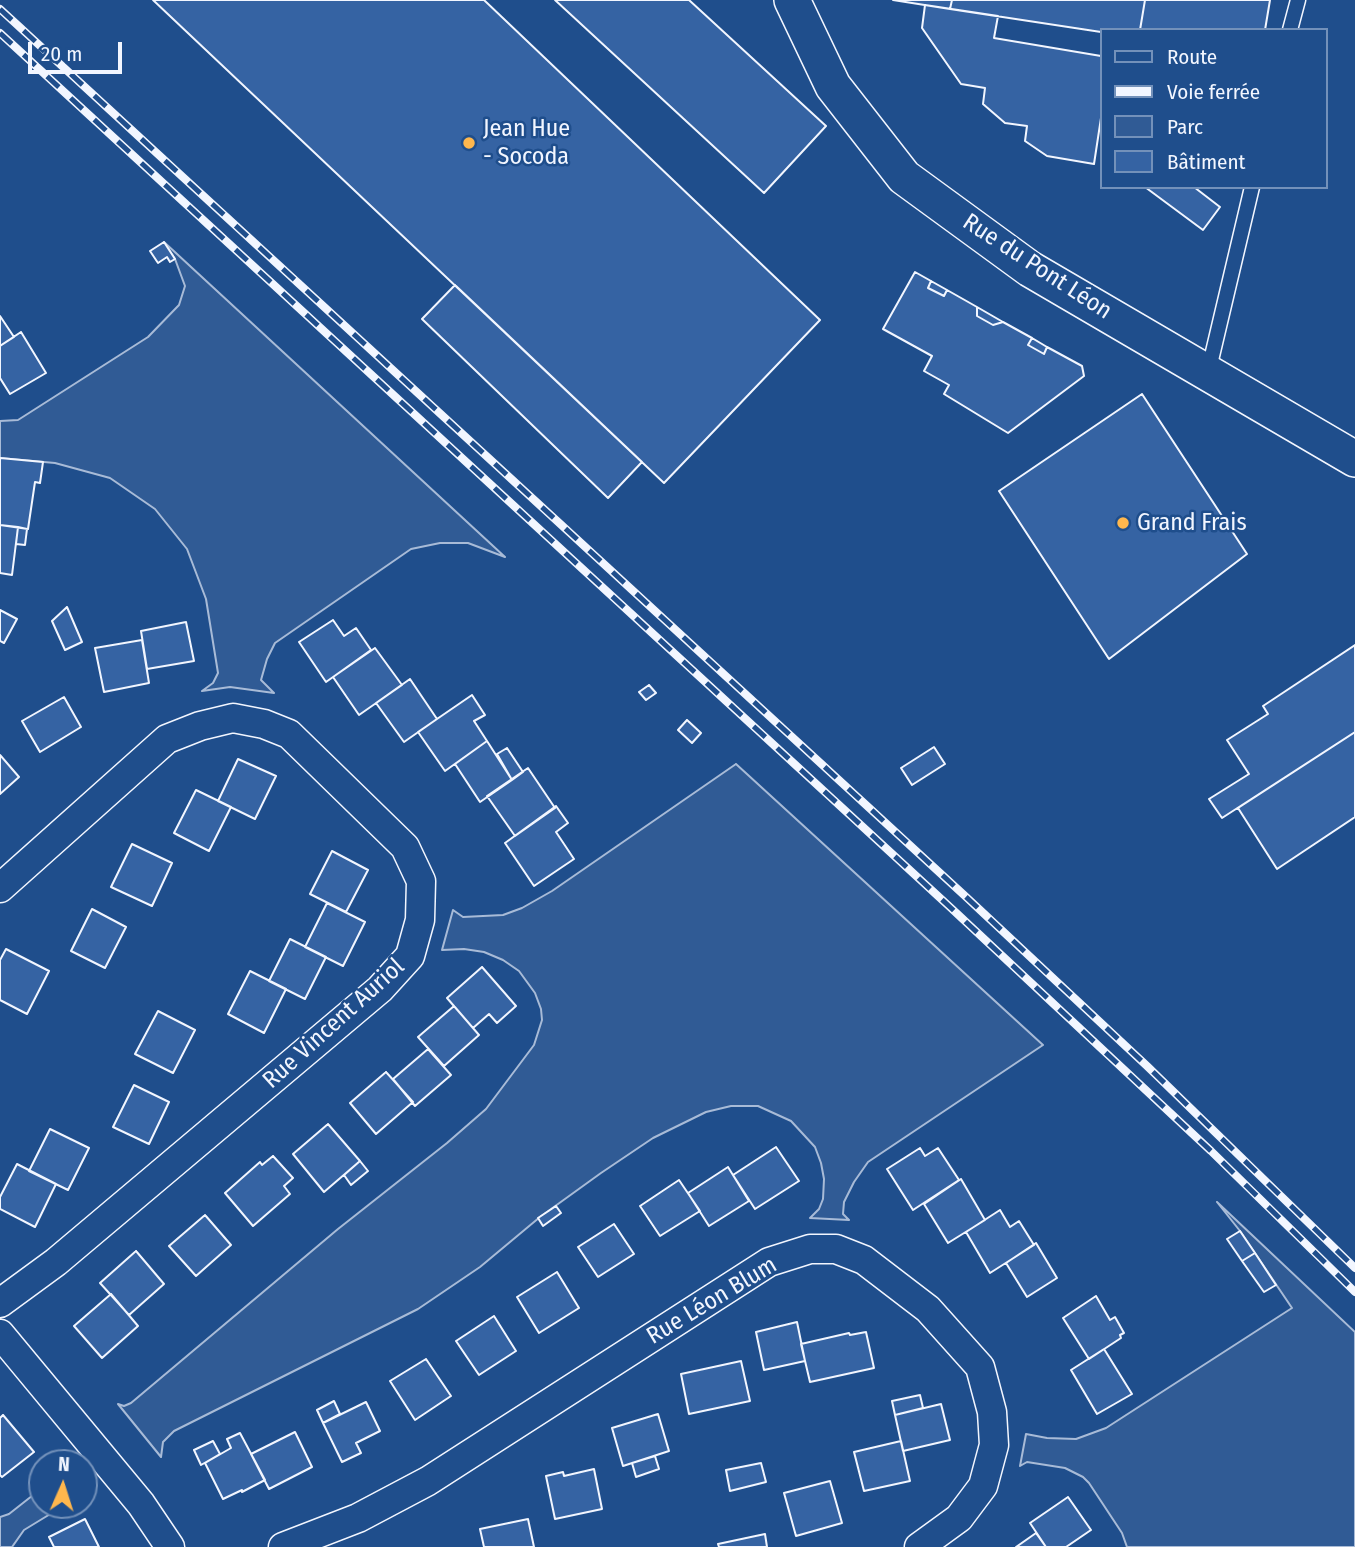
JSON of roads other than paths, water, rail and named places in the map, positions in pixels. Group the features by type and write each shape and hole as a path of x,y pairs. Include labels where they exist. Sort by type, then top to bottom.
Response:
{"street":[{"name":"Rue du Pont Léon","path":"792,0 833,86 904,177 1030,269 1355,459"},
{"name":"Rue Vincent Auriol","path":"0,888 167,739 200,726 233,718 264,724 289,734 405,847 421,881 420,920 410,956 380,989 77,1245 0,1303"},
{"name":"Rue Léon Blum","path":"283,1547 358,1518 428,1481 769,1262 810,1249 836,1249 864,1260 928,1309 980,1367 992,1412 994,1445 983,1486 959,1518 919,1547"},
{"path":"0,1334 141,1504 170,1547"}],"lane":[{"path":"1291,28 1298,0"},
{"path":"1208,373 1252,189"}],"railway":[{"path":"0,9 964,895 1147,1066 1355,1268"},
{"path":"0,33 951,908 1211,1151 1355,1292"}],"place":[{"name":"Jean Hue - Socoda","path":"469,143"},
{"name":"Grand Frais","path":"1123,523"}]}
